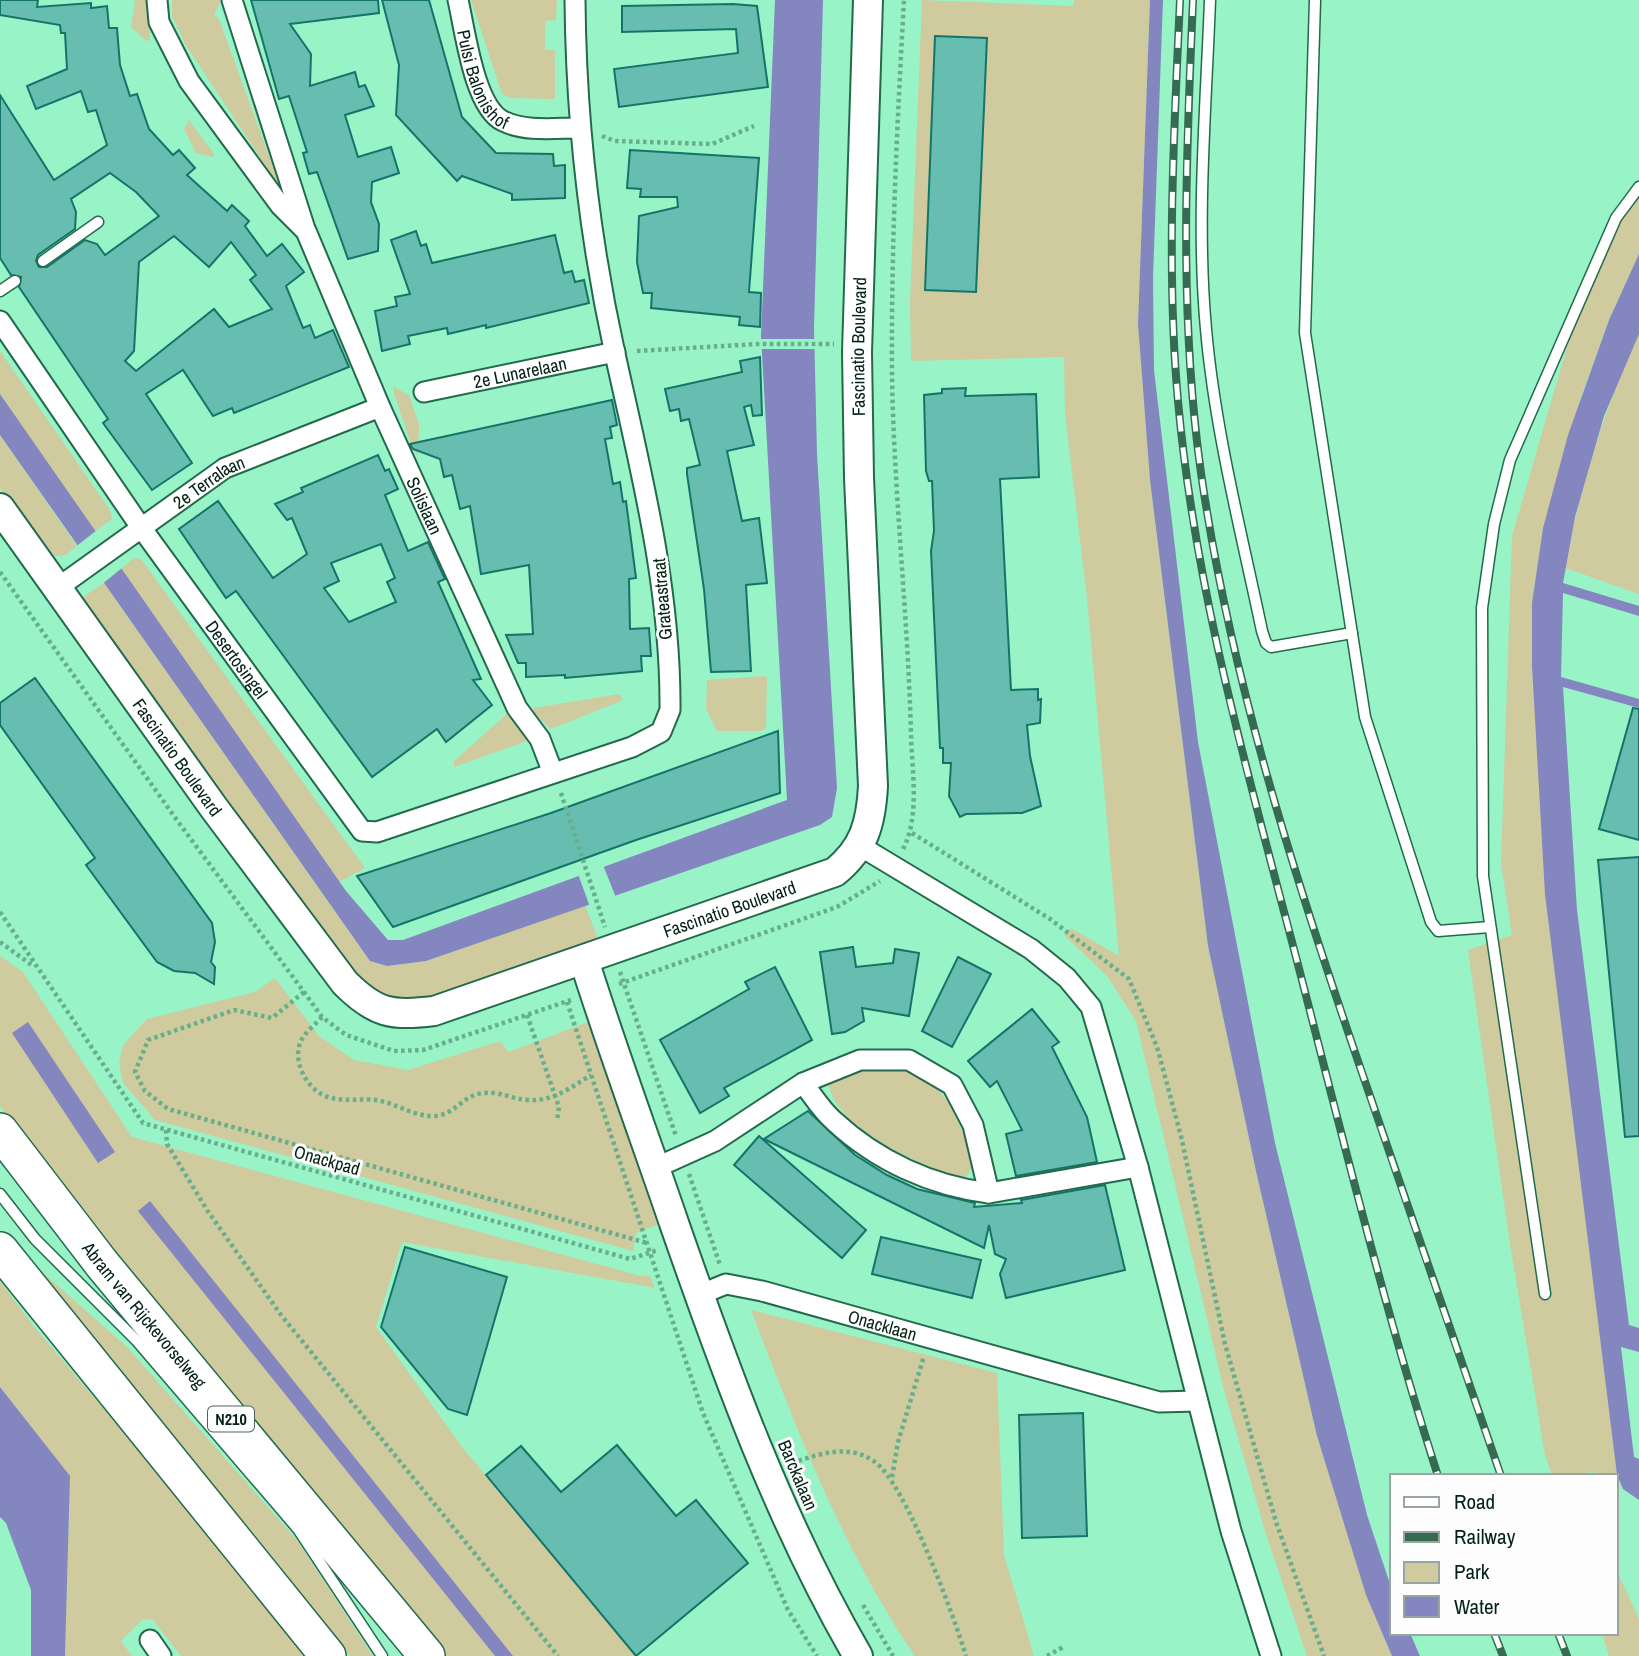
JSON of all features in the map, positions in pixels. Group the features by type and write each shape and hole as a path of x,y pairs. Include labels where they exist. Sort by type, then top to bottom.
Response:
{"highway":[{"name":"Abram van Rijckevorselweg","path":"0,1131 102,1264 427,1656"},
{"path":"0,1250 328,1656"}],"street":[{"name":"Solislaan","path":"157,0 159,22 188,81 280,205 306,230"},
{"name":"Solislaan","path":"232,0 306,230 380,407 517,708 540,739 552,773"},
{"name":"Pulsi Balonishof","path":"458,0 479,88 491,113 501,120 527,127 579,128"},
{"name":"Grateastraat","path":"552,773 612,755 646,741 666,726 670,710 657,544 615,352 588,205 579,128 575,0"},
{"name":"Fascinatio Boulevard","path":"0,508 66,580 230,830 345,983 366,1004 386,1013 435,1011 835,873 860,846 868,831 873,786 859,478 857,352 868,0"},
{"name":"Desertosingel","path":"0,321 133,531 362,831 377,832 552,773"},
{"name":"2e Lunarelaan","path":"424,392 615,352"},
{"name":"2e Terralaan","path":"66,580 225,468 380,407"},
{"path":"860,846 896,865 1031,948 1083,995 1098,1024 1138,1167 1231,1531 1271,1656"},
{"path":"584,960 698,1295"},
{"path":"655,1168 715,1142 803,1083 860,1060 909,1060 952,1085 973,1125 989,1193"},
{"path":"803,1083 833,1121 878,1154 922,1178 960,1189 989,1193 1138,1167"},
{"name":"Onacklaan","path":"698,1295 726,1284 1159,1402 1197,1401"},
{"name":"Barckalaan","path":"698,1295 764,1472 810,1568 858,1656"}],"lane":[{"path":"1210,0 1201,226 1206,331 1229,479 1262,631 1266,643 1271,647 1352,633"},
{"path":"1315,0 1305,333 1365,717 1431,922 1438,931 1490,927"},
{"path":"1545,1294 1483,876 1480,642 1494,524 1518,436 1616,218 1639,187"},
{"path":"43,261 98,222"},
{"path":"0,291 15,281"},
{"name":"Abram van Rijckevorselweg","path":"0,1195 35,1239 137,1341 298,1529 382,1656"}],"path":[{"name":"Fascinatio Boulevard","path":"623,982 837,907 878,884 896,865 912,833 909,666 892,379 892,266 904,0"},
{"path":"579,128 615,141 705,144 754,126"},
{"path":"615,352 758,344 835,344"},
{"path":"552,773 584,859 606,931"},
{"path":"912,833 1050,919 1129,979 1157,1047 1181,1136 1225,1344 1276,1522 1324,1656"},
{"name":"Onackpad","path":"0,912 143,1123 630,1259 681,1242"},
{"path":"0,942 39,971"},
{"path":"304,992 272,1018 234,1010 148,1040 135,1072 145,1091 167,1109 647,1243"},
{"path":"567,1002 703,1413 788,1610 817,1656"},
{"path":"527,1015 559,1107 557,1121"},
{"path":"322,1017 301,1040 297,1058 306,1079 323,1095 345,1100 378,1100 408,1112 434,1116 453,1111 474,1095 498,1092 527,1100 555,1096 591,1075"},
{"path":"166,1130 167,1144 207,1210 281,1315 558,1656"},
{"path":"892,1477 898,1443 930,1338"},
{"name":"Barckalaan","path":"787,1451 797,1475"},
{"path":"792,1463 827,1452 852,1452 874,1461 892,1477 952,1611 966,1656"},
{"path":"862,1604 893,1656"},
{"path":"1047,1656 1065,1646"}],"green space":[{"path":"135,0 149,0 150,40 146,41 131,27"},
{"path":"172,0 221,0 214,15 219,19 281,189 185,44 172,16"},
{"path":"471,0 557,0 556,20 545,21 545,50 555,50 555,99 511,98 502,94"},
{"path":"922,0 1073,6 1074,0 1150,0 1138,324 1150,480 1208,946 1317,1436 1366,1594 1392,1656 1307,1656 1265,1531 1224,1390 1136,1021 1107,976 1064,935 1071,928 1119,956 1087,598 1065,414 1064,357 911,361 910,301"},
{"path":"189,120 214,157 196,153 184,129"},
{"path":"1639,191 1639,254 1609,320 1582,394 1543,528 1532,603 1532,666 1565,1046 1617,1474 1551,1474 1545,1455 1510,1244 1468,950 1512,935 1501,863 1512,536 1590,268"},
{"path":"1639,334 1639,594 1565,568 1594,448"},
{"path":"0,351 110,510 112,519 94,532 0,394"},
{"path":"394,387 409,395 419,424 418,456 413,450"},
{"path":"0,435 77,546 65,555 50,557 44,552 0,488"},
{"path":"134,558 141,559 365,868 339,882 120,570"},
{"path":"104,583 370,961 387,966 426,961 585,905 600,944 418,1004 369,997 82,605 83,597"},
{"path":"763,676 767,678 766,728 761,731 717,731 706,709 707,680"},
{"path":"619,694 623,700 551,729 532,712 534,708"},
{"path":"508,713 527,741 454,767 454,761"},
{"path":"0,956 23,972 132,1137 641,1276 650,1276 655,1288 402,1242 376,1327 462,1447 639,1656 444,1656 35,1158 0,1106"},
{"path":"275,978 319,1036 354,1060 408,1070 500,1041 509,1052 593,1020 662,1223 636,1233 633,1251 155,1120 123,1083 119,1063 123,1045 147,1019 255,992"},
{"path":"897,1066 929,1083 950,1105 963,1133 972,1167 966,1177 930,1167 886,1145 847,1116 835,1101 829,1085 840,1074"},
{"path":"23,1255 127,1347 297,1540 373,1656 350,1656 78,1333"},
{"path":"0,1281 32,1324 312,1656 181,1656 153,1620 143,1619 121,1641 132,1656 65,1656 70,1477 0,1387"},
{"path":"751,1310 997,1373 1004,1555 1034,1656 915,1656 865,1574 843,1531 804,1444"},
{"path":"1618,1573 1639,1619 1639,1656 1609,1656 1603,1635 1618,1635"}],"water":[{"path":"775,0 823,0 814,328 817,454 837,788 832,817 820,825 426,961 387,966 370,961 0,435 0,394 346,891 388,940 403,940 787,800 761,336"},
{"path":"1150,0 1163,0 1153,277 1154,370 1198,742 1275,1143 1367,1515 1390,1584 1390,1635 1411,1635 1420,1656 1392,1656 1366,1595 1317,1436 1208,946 1150,480 1138,324"},
{"path":"1639,254 1639,334 1604,416 1575,517 1563,583 1639,606 1639,616 1563,593 1561,677 1639,699 1639,708 1563,687 1577,910 1629,1325 1639,1328 1639,1352 1621,1347 1634,1457 1639,1459 1639,1500 1623,1489 1617,1474 1545,894 1532,666 1532,603 1543,528 1568,435 1609,320"},
{"path":"28,1022 115,1152 98,1163 12,1033"},
{"path":"150,1201 513,1656 495,1656 138,1211"},
{"path":"0,1387 70,1476 65,1656 31,1656 31,1590 6,1523 0,1517"}],"pier":[{"path":"758,339 817,339 818,349 758,349"},
{"path":"97,530 122,568 101,585 74,548"},
{"path":"603,865 617,900 590,907 578,874"}],"building":[{"path":"0,0 38,0 37,7 91,3 91,8 107,6 109,28 117,28 120,65 130,96 137,94 149,129 173,155 179,150 195,168 187,175 227,211 232,205 249,221 245,226 267,256 282,244 304,272 286,286 303,328 310,325 315,338 333,330 349,367 234,413 232,408 213,416 183,370 146,394 192,463 152,490 103,423 108,419 19,287 21,277 11,275 0,258 0,95 54,180 107,145 96,110 88,112 81,91 36,109 27,86 67,69 65,33 61,33 60,25 0,15","holes":["110,173 136,192 159,216 105,255 97,244 85,240 47,267 39,267 36,261 38,255 75,229 76,212 71,199","174,236 209,267 231,242 256,275 250,280 272,309 229,327 214,309 136,371 125,361 134,351 139,262"]},
{"path":"251,0 378,0 379,13 290,24 311,54 310,86 355,72 359,87 365,85 374,106 345,115 358,157 391,147 399,173 372,182 371,202 379,224 378,251 348,259 317,172 309,174 303,153 307,152 289,96 279,99"},
{"path":"382,0 429,0 462,117 496,153 553,154 554,166 565,165 565,198 512,200 512,194 462,176 457,181 396,115 399,65"},
{"path":"622,6 757,6 768,87 619,107 614,69 738,53 736,29 622,32"},
{"path":"935,36 987,38 976,292 925,290"},
{"path":"630,150 759,158 749,292 761,293 760,327 739,325 740,317 651,308 652,293 643,293 637,262 639,216 678,207 677,197 640,197 641,189 627,188"},
{"path":"416,231 421,246 426,244 432,263 555,235 564,273 572,271 575,282 584,280 589,303 486,328 486,325 448,334 447,328 408,336 410,344 382,351 375,311 397,306 395,297 410,294 391,240"},
{"path":"760,357 762,415 753,416 751,405 744,407 754,445 727,451 742,521 759,518 767,583 746,585 751,671 711,672 704,589 687,474 687,468 700,465 689,419 681,421 679,409 670,411 665,389 742,372 740,361"},
{"path":"966,388 965,396 1036,394 1039,477 1000,479 1011,690 1038,689 1038,700 1041,699 1040,723 1027,725 1030,756 1041,806 1022,813 966,814 960,817 949,796 951,763 943,763 943,748 940,748 931,551 934,531 932,481 929,481 926,471 924,395 942,393 942,389"},
{"path":"612,400 617,425 610,427 612,438 605,439 613,484 620,482 623,502 626,501 636,578 629,579 630,629 649,628 651,656 641,656 642,671 565,678 565,675 526,677 526,663 518,663 506,635 533,634 529,565 481,574 470,506 460,509 452,475 444,477 440,459 413,449 410,444"},
{"path":"378,455 385,471 389,469 398,489 385,495 408,551 428,542 445,579 438,582 481,679 473,680 492,705 446,742 437,729 372,777 236,591 226,598 179,529 218,501 273,578 307,554 292,518 287,520 275,504 303,492 301,488","holes":["381,544 395,578 387,582 396,602 349,622 324,588 339,581 331,563"]},
{"path":"35,678 212,923 215,942 211,962 215,967 214,984 195,973 174,971 157,962 86,865 95,858 0,725 0,703"},
{"path":"1633,708 1639,709 1639,840 1599,829"},
{"path":"778,731 780,793 636,840 393,927 357,876 551,813"},
{"path":"1639,857 1639,1136 1625,1137 1598,860"},
{"path":"853,947 856,967 893,963 895,949 919,953 909,1016 862,1008 864,1021 845,1032 832,1034 820,952"},
{"path":"958,957 991,974 952,1047 922,1031"},
{"path":"775,967 812,1040 724,1088 729,1096 700,1113 660,1040 749,989 745,982"},
{"path":"1032,1009 1059,1042 1052,1047 1087,1117 1097,1162 1016,1176 1006,1134 1022,1130 997,1081 990,1087 968,1061"},
{"path":"808,1111 855,1155 887,1175 917,1189 975,1203 974,1207 1022,1203 1021,1200 1105,1185 1125,1270 1006,1298 1000,1274 1006,1259 995,1254 989,1225 984,1248 764,1139"},
{"path":"759,1136 866,1230 842,1258 734,1165"},
{"path":"881,1237 981,1260 972,1298 872,1274"},
{"path":"405,1247 507,1277 467,1415 448,1409 381,1327"},
{"path":"1083,1413 1087,1536 1022,1538 1019,1415"},
{"path":"617,1445 676,1516 696,1500 748,1563 636,1656 486,1475 521,1446 561,1492"}],"railway":[{"path":"1180,0 1172,200 1172,301 1178,401 1197,542 1225,682 1260,820 1381,1282 1437,1474"},
{"path":"1193,0 1186,237 1189,355 1201,473 1213,549 1246,698 1288,846 1359,1064 1500,1474"},
{"path":"1495,1635 1503,1656"},
{"path":"1559,1635 1567,1656"}]}
